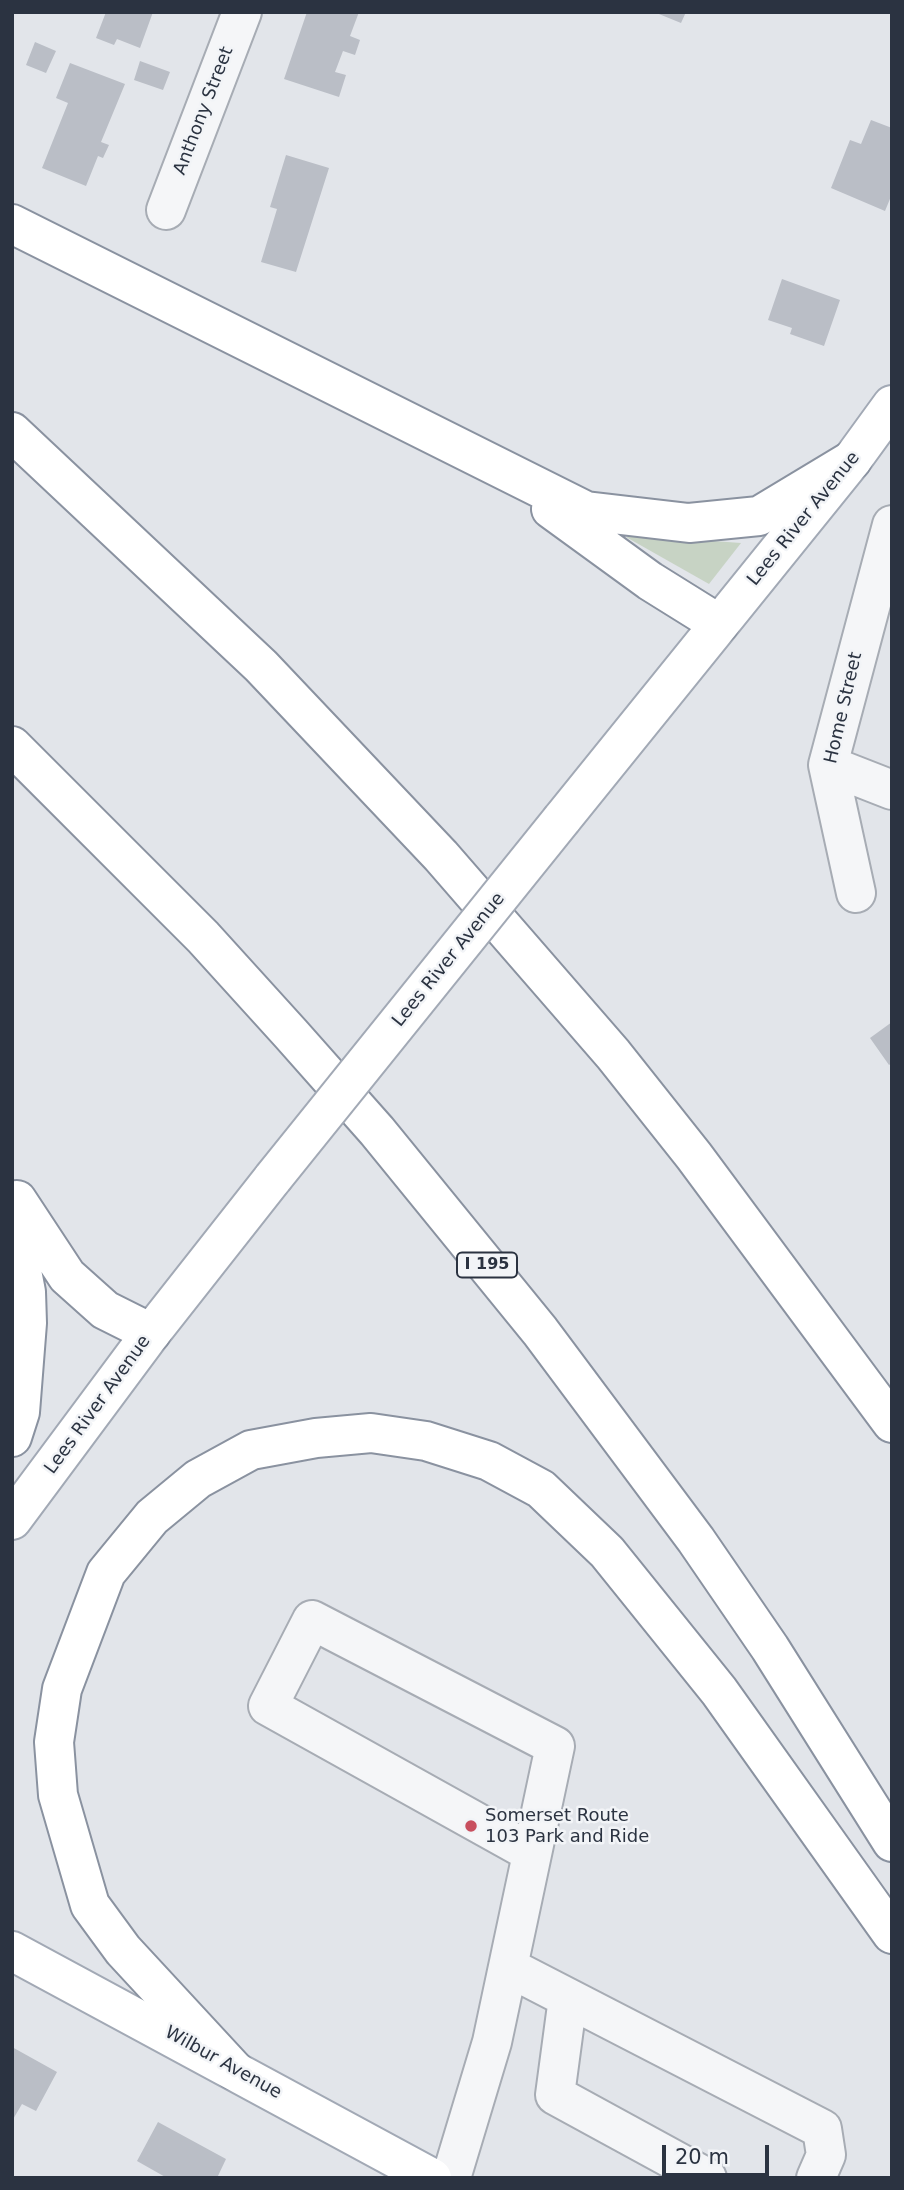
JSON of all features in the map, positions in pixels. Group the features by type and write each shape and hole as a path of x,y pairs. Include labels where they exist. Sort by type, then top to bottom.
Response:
{"main road":[{"path":"12,224 429,430 586,511 689,523 760,516 852,460"},
{"name":"Lees River Avenue","path":"12,1520 151,1333 273,1178 852,460 892,405"},
{"path":"429,430 560,515 650,581 719,624"},
{"path":"12,432 261,666 441,856 604,1045 686,1146 892,1423"},
{"name":"I 195","path":"12,746 185,919 291,1034 393,1151 540,1331 696,1540 777,1659 892,1842"},
{"path":"12,1193 67,1276 105,1310 151,1333"},
{"path":"12,1219 24,1279 27,1323 20,1412 12,1437"},
{"path":"234,2070 123,1950 90,1905 58,1795 54,1742 62,1689 106,1573 152,1517 198,1479 251,1450 316,1438 371,1433 426,1441 489,1461 541,1489 607,1552 719,1691 892,1934"},
{"name":"Wilbur Avenue","path":"12,1951 432,2178"}],"street":[{"name":"Anthony Street","path":"166,210 242,12"},
{"name":"Home Street","path":"856,893 828,765 892,525"},
{"path":"828,765 892,790"},
{"path":"451,2178 492,2042 555,1746 312,1620 268,1706 532,1853"},
{"path":"512,1949 568,1998 822,2130 826,2155 816,2178"},
{"path":"568,1998 555,2095 707,2178"}],"green space":[{"path":"626,537 741,543 709,584"}],"building":[{"path":"106,12 153,12 140,48 117,39 114,45 96,38"},
{"path":"307,12 359,12 350,36 360,40 355,55 343,51 335,72 346,75 339,97 284,79"},
{"path":"654,12 686,12 681,23"},
{"path":"35,42 56,51 46,73 26,65"},
{"path":"140,61 170,72 163,90 134,80"},
{"path":"70,63 125,84 101,142 109,145 103,158 98,156 86,186 42,168 68,103 56,98"},
{"path":"871,120 892,128 892,194 885,211 831,188 850,140 861,144"},
{"path":"286,155 329,168 296,272 261,262 277,209 270,207"},
{"path":"782,279 840,300 824,346 790,334 792,328 768,320"},
{"path":"892,1022 892,1063 889,1065 870,1038"},
{"path":"12,2047 57,2072 36,2111 22,2104 12,2121"},
{"path":"158,2122 226,2159 217,2178 167,2178 137,2161"}],"place":[{"name":"Somerset Route 103 Park and Ride","path":"471,1826"}]}
